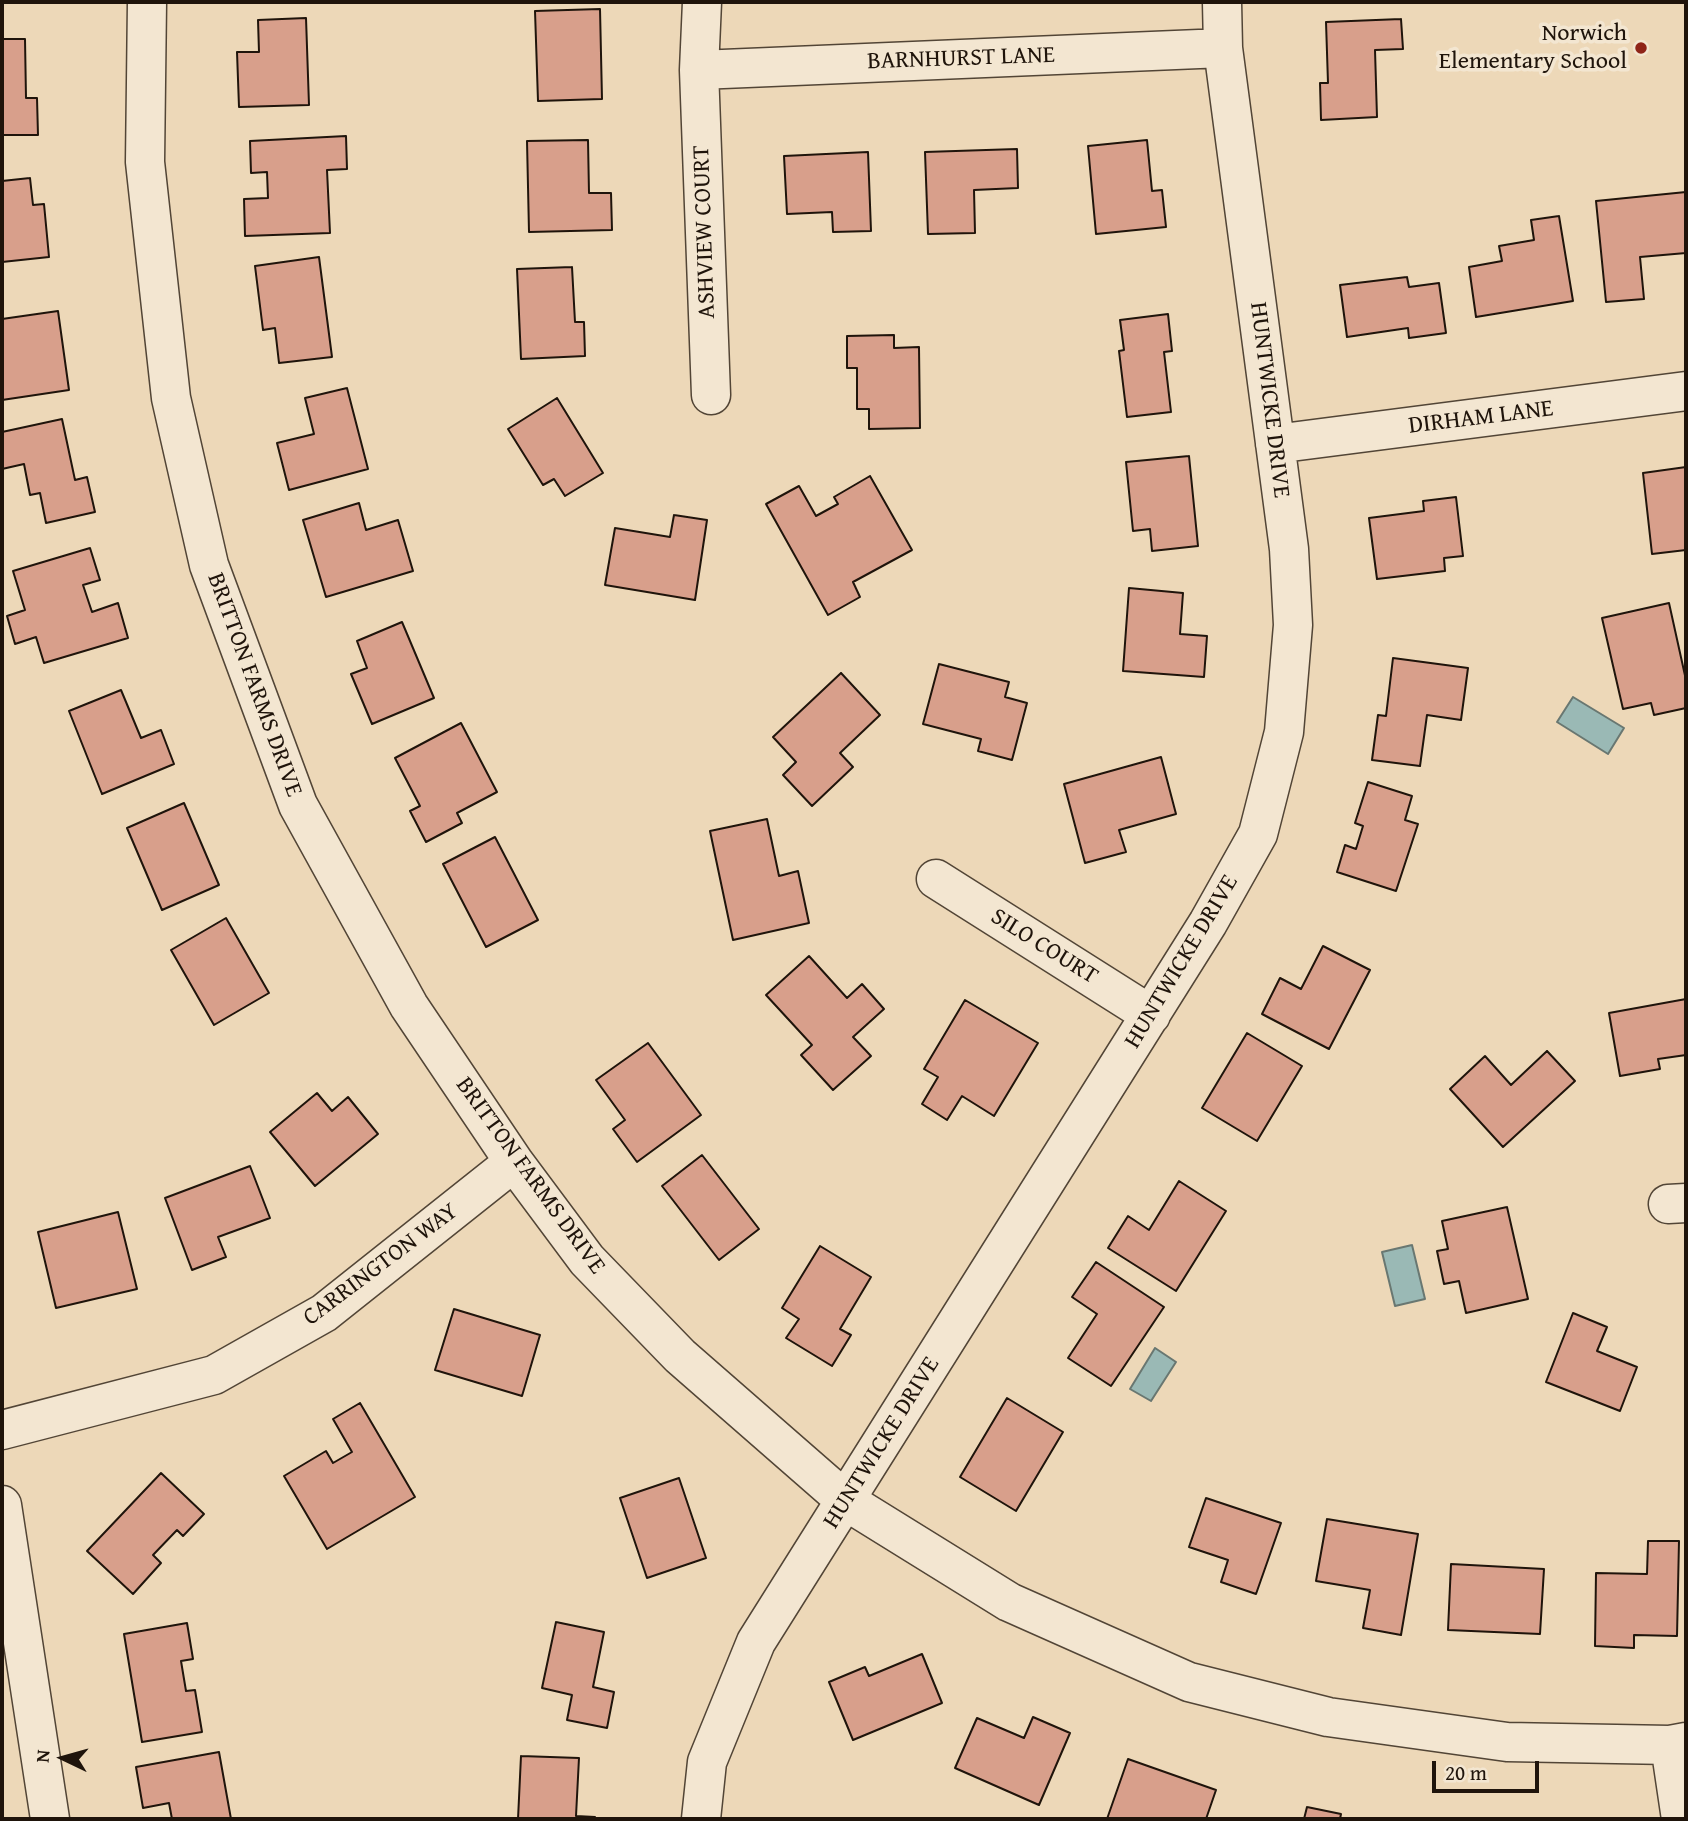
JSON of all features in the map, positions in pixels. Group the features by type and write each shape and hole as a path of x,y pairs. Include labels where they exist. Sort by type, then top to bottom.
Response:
{"street":[{"name":"BRITTON FARMS DRIVE","path":"147,2 145,162 151,217 171,398 209,565 298,805 409,1006 514,1162 587,1260 670,1346 846,1501 1009,1602 1189,1682 1328,1717 1507,1742 1678,1743"},
{"name":"ASHVIEW COURT","path":"702,2 699,70 711,395"},
{"name":"HUNTWICKE DRIVE","path":"701,1819 708,1762 756,1642 1151,1015 1208,923 1258,834 1284,732 1293,625 1289,549 1223,48 1222,2"},
{"name":"BARNHURST LANE","path":"699,70 1223,48"},
{"name":"DIRHAM LANE","path":"1275,444 1686,391"},
{"name":"SILO COURT","path":"936,879 1151,1015"},
{"name":"CARRINGTON WAY","path":"2,1430 214,1375 324,1313 514,1162"},
{"path":"2,1505 51,1819"},
{"path":"1678,1743 1681,1819"}],"water":[{"path":"1573,697 1624,728 1608,754 1557,722"},
{"path":"1412,1245 1425,1299 1395,1306 1382,1252"},
{"path":"1155,1348 1176,1362 1151,1401 1130,1389"}],"building":[{"path":"600,9 602,99 538,101 535,11"},
{"path":"306,18 309,105 239,107 237,52 259,52 258,20"},
{"path":"1401,19 1403,49 1375,50 1377,117 1321,120 1320,83 1328,83 1326,22"},
{"path":"2,39 25,39 26,98 37,98 38,135 2,135"},
{"path":"346,136 347,169 327,170 330,233 245,236 244,199 268,198 267,172 251,173 250,141"},
{"path":"588,140 589,193 611,193 612,230 529,232 527,141"},
{"path":"1147,140 1152,191 1162,190 1166,227 1096,234 1088,146"},
{"path":"1017,149 1018,188 974,190 975,233 928,234 925,152"},
{"path":"868,152 871,231 833,232 832,212 787,214 784,156"},
{"path":"30,178 33,205 44,204 49,257 2,262 2,181"},
{"path":"1686,192 1686,253 1640,257 1644,299 1606,302 1596,201"},
{"path":"1559,216 1573,301 1476,317 1469,267 1502,261 1499,246 1534,240 1531,220"},
{"path":"319,257 332,357 279,363 275,328 263,330 255,266"},
{"path":"572,267 575,322 584,322 585,356 521,359 517,269"},
{"path":"1407,277 1409,287 1439,283 1446,333 1409,338 1408,328 1347,337 1340,285"},
{"path":"58,311 69,390 2,400 2,319"},
{"path":"1168,314 1172,351 1164,352 1171,412 1127,417 1119,351 1124,350 1120,320"},
{"path":"894,335 894,348 919,347 920,428 869,429 869,409 857,409 857,368 847,368 847,336"},
{"path":"347,388 368,469 289,490 277,443 314,434 305,398"},
{"path":"557,398 603,473 565,496 554,479 543,485 508,429"},
{"path":"62,419 75,480 87,477 95,512 46,523 40,493 30,495 24,464 2,469 2,432"},
{"path":"1189,456 1198,546 1152,551 1150,529 1133,531 1126,462"},
{"path":"1686,467 1686,550 1652,554 1643,473"},
{"path":"870,476 912,550 853,582 860,597 828,615 766,504 799,486 816,516 838,504 834,497"},
{"path":"1456,497 1463,556 1444,558 1445,571 1377,579 1369,518 1424,511 1423,501"},
{"path":"359,503 366,530 398,520 413,571 326,597 303,520"},
{"path":"674,515 707,520 695,600 605,585 615,528 670,537"},
{"path":"90,548 100,580 83,585 92,612 118,603 128,638 44,663 36,637 15,644 7,616 25,610 13,571"},
{"path":"1129,588 1183,593 1180,634 1207,636 1204,677 1123,671"},
{"path":"1669,603 1686,680 1686,708 1654,715 1651,703 1623,709 1602,618"},
{"path":"402,622 434,698 372,724 351,674 367,668 357,641"},
{"path":"1393,658 1468,668 1461,720 1427,715 1420,766 1372,760 1378,715 1386,716"},
{"path":"939,664 1009,682 1005,697 1027,703 1012,760 978,751 981,739 923,724"},
{"path":"841,673 880,715 840,753 853,767 812,806 783,775 796,762 773,737"},
{"path":"121,690 141,738 161,730 174,764 102,794 69,711"},
{"path":"461,723 497,792 457,813 462,823 426,842 410,811 420,806 395,758"},
{"path":"1161,757 1176,814 1119,830 1126,852 1085,863 1064,784"},
{"path":"1368,782 1412,796 1405,820 1418,824 1396,891 1337,872 1345,845 1356,849 1363,826 1355,823"},
{"path":"184,803 219,885 162,910 127,828"},
{"path":"767,819 779,876 798,871 809,923 733,940 710,831"},
{"path":"495,837 538,920 486,947 443,864"},
{"path":"226,918 269,993 214,1025 171,950"},
{"path":"1323,946 1370,970 1329,1049 1262,1014 1280,978 1301,989"},
{"path":"809,956 847,998 862,984 884,1009 853,1037 871,1056 833,1090 801,1055 812,1045 766,995"},
{"path":"1686,999 1686,1055 1658,1059 1660,1069 1620,1076 1609,1013"},
{"path":"965,1000 1038,1043 994,1116 962,1096 947,1120 922,1104 938,1077 924,1069"},
{"path":"1247,1033 1302,1066 1257,1141 1202,1108"},
{"path":"648,1043 701,1115 637,1162 613,1129 625,1120 596,1080"},
{"path":"1547,1051 1575,1081 1503,1147 1450,1089 1485,1056 1511,1085"},
{"path":"317,1093 332,1111 348,1097 378,1134 315,1186 270,1132"},
{"path":"702,1155 759,1229 719,1260 662,1186"},
{"path":"250,1166 270,1218 218,1237 226,1257 192,1270 165,1198"},
{"path":"1179,1181 1226,1211 1176,1291 1108,1248 1128,1216 1149,1230"},
{"path":"1507,1207 1528,1299 1466,1313 1459,1281 1444,1284 1437,1251 1448,1249 1442,1221"},
{"path":"118,1212 137,1289 56,1308 38,1232"},
{"path":"820,1246 871,1277 840,1329 851,1335 832,1366 786,1338 799,1319 782,1308"},
{"path":"1096,1262 1164,1307 1111,1386 1068,1358 1097,1314 1072,1297"},
{"path":"454,1309 540,1335 522,1396 435,1370"},
{"path":"1573,1313 1607,1327 1597,1351 1637,1367 1620,1411 1546,1382"},
{"path":"1007,1398 1063,1432 1016,1511 960,1477"},
{"path":"360,1403 415,1497 327,1549 284,1476 326,1451 333,1463 352,1452 333,1419"},
{"path":"161,1473 204,1514 183,1536 177,1530 153,1555 161,1563 133,1594 87,1551"},
{"path":"679,1478 706,1558 647,1578 620,1498"},
{"path":"1206,1498 1281,1523 1256,1594 1221,1582 1228,1560 1189,1547"},
{"path":"1327,1519 1418,1534 1401,1635 1363,1628 1370,1590 1316,1581"},
{"path":"1648,1541 1679,1541 1677,1636 1634,1635 1634,1648 1595,1646 1596,1573 1647,1574"},
{"path":"1451,1564 1544,1569 1540,1634 1448,1630"},
{"path":"556,1622 604,1632 593,1687 614,1692 607,1728 567,1720 572,1695 542,1688"},
{"path":"187,1623 193,1659 181,1661 186,1691 195,1690 202,1732 142,1742 124,1634"},
{"path":"922,1654 942,1703 853,1740 829,1682 865,1667 869,1676"},
{"path":"1033,1717 1070,1733 1039,1805 955,1768 977,1718 1024,1738"},
{"path":"219,1752 231,1819 172,1819 169,1803 143,1808 136,1767"},
{"path":"521,1756 579,1758 576,1816 595,1819 518,1819"},
{"path":"1128,1759 1216,1790 1206,1819 1107,1819"},
{"path":"1307,1807 1341,1814 1340,1819 1304,1819"}],"place":[{"name":"Norwich Elementary School","path":"1641,48"}]}
